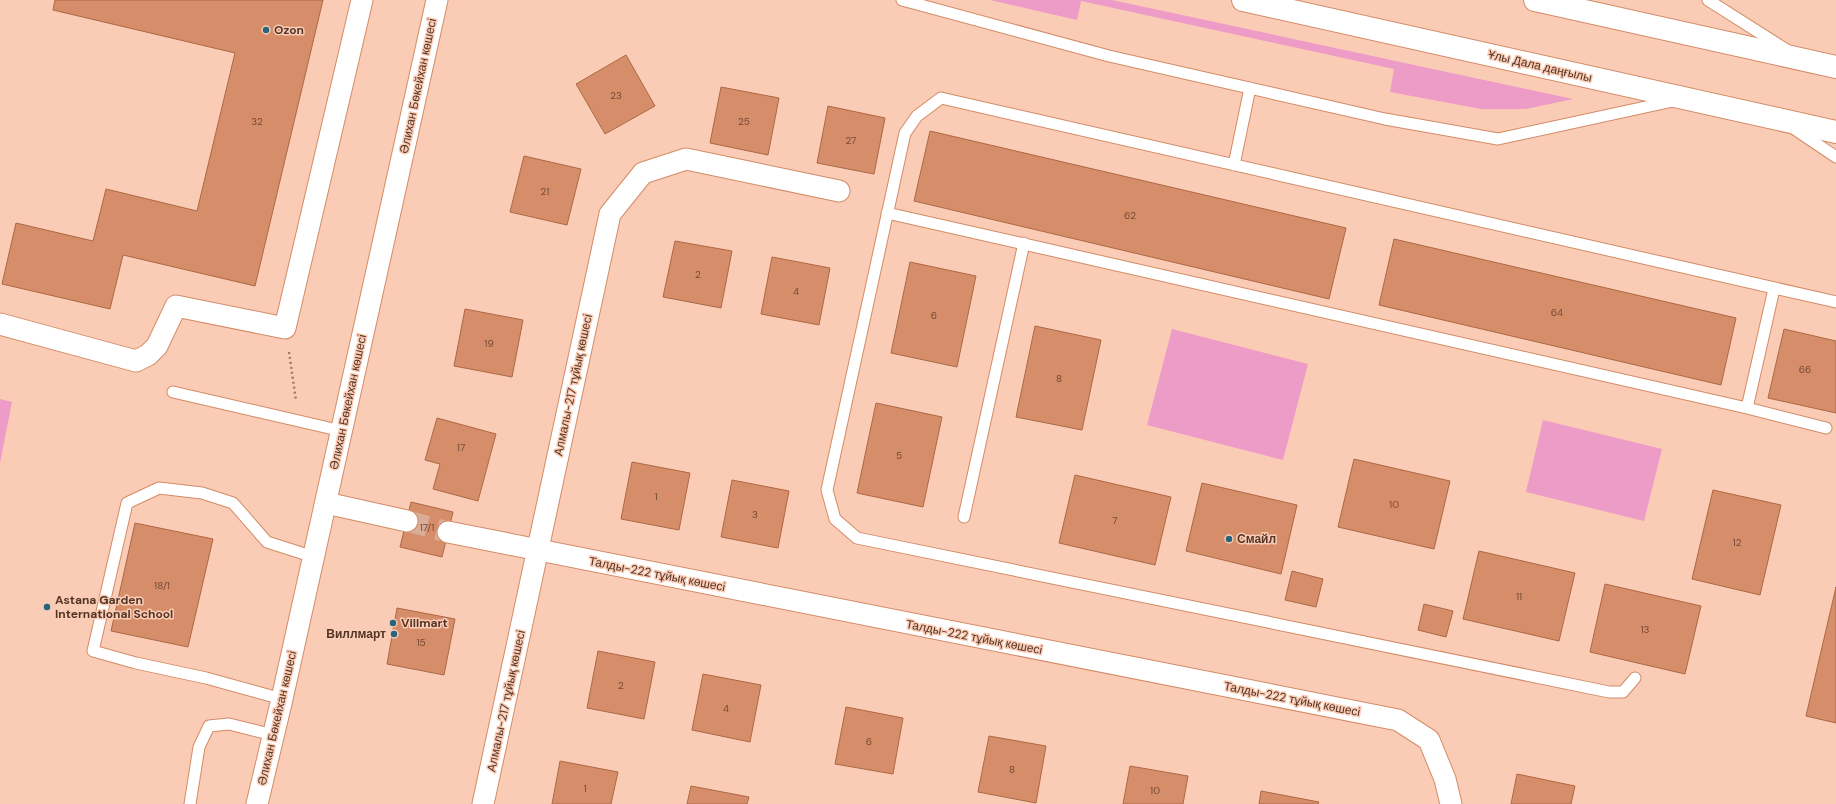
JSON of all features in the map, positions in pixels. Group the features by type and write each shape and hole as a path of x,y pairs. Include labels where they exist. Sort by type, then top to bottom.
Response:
{"main road":[{"name":"Ұлы Дала даңғылы","path":"1243,0 1836,132"},
{"path":"1535,0 1836,67"}],"street":[{"path":"0,324 136,361 148,355 156,346 176,306 285,328 362,0"},
{"name":"Әлихан Бөкейхан көшесі","path":"257,804 314,557 437,0"},
{"name":"Алмалы-217 тұйық көшесі","path":"483,804 610,214 643,173 686,159 839,191"},
{"path":"326,503 407,521"},
{"name":"Талды-222 тұйық көшесі","path":"448,532 1398,720 1429,740 1445,779 1451,804"}],"lane":[{"path":"902,0 1109,56 1386,119 1498,139 1683,99"},
{"path":"1708,0 1806,60 1836,59"},
{"path":"1234,165 1250,88"},
{"path":"1635,678 1623,692 1609,692 857,538 834,519 827,490 905,133 917,116 941,98 1836,302"},
{"path":"1781,120 1836,157"},
{"path":"887,213 1747,408 1826,428"},
{"path":"964,517 1024,244"},
{"path":"1747,408 1774,289"},
{"path":"173,392 342,431"},
{"path":"282,699 206,678 136,663 93,651 127,503 159,488 202,492 233,503 267,542 314,557"},
{"path":"190,804 199,747 209,726 229,724 273,735"}],"path":[{"path":"285,328 300,421"}],"shaded area":[{"path":"990,0 1112,0 1573,99 1526,109 1481,109 1390,92 1394,69 1081,1 1077,20"},
{"path":"1172,329 1308,364 1283,460 1147,425"},
{"path":"0,399 12,402 0,463"},
{"path":"1543,420 1662,449 1644,521 1526,492"}],"building":[{"path":"55,0 323,0 255,286 123,255 110,309 2,284 16,223 93,241 106,189 197,211 235,53 53,10"},
{"path":"626,55 655,106 605,134 576,84"},
{"path":"721,87 779,98 768,155 710,143"},
{"path":"828,106 885,118 874,174 817,163"},
{"path":"930,131 1346,228 1329,299 914,201"},
{"path":"524,156 581,169 567,225 510,212"},
{"path":"1394,239 1736,318 1721,385 1379,305"},
{"path":"675,241 732,251 721,308 663,297"},
{"path":"772,257 830,268 819,325 761,314"},
{"path":"910,262 976,276 957,367 891,353"},
{"path":"465,309 523,320 512,377 454,366"},
{"path":"1035,326 1101,340 1082,430 1016,417"},
{"path":"1784,329 1836,341 1836,413 1768,398"},
{"path":"876,403 942,417 923,507 857,493"},
{"path":"437,418 496,434 478,501 433,489 440,464 425,460"},
{"path":"1354,459 1450,481 1434,549 1338,527"},
{"path":"632,462 690,473 679,530 621,519"},
{"path":"1075,475 1171,497 1155,565 1059,543"},
{"path":"732,480 789,491 778,548 721,537"},
{"path":"1202,483 1297,505 1281,574 1186,551"},
{"path":"1713,490 1781,505 1760,595 1692,579"},
{"path":"411,502 453,512 442,557 400,547"},
{"path":"135,523 213,539 188,647 111,631"},
{"path":"1479,551 1575,573 1559,641 1463,619"},
{"path":"1292,571 1323,579 1316,607 1285,600"},
{"path":"1605,584 1701,606 1685,674 1590,652"},
{"path":"1836,587 1836,723 1806,716"},
{"path":"1424,604 1453,611 1446,637 1418,630"},
{"path":"397,608 455,619 444,675 387,664"},
{"path":"598,651 655,662 644,719 587,708"},
{"path":"703,674 761,685 750,742 692,730"},
{"path":"846,707 903,718 893,774 835,764"},
{"path":"989,736 1046,746 1036,803 978,792"},
{"path":"560,761 618,772 611,804 552,804"},
{"path":"1130,766 1188,776 1183,804 1123,804"},
{"path":"1517,774 1575,786 1571,804 1511,804"},
{"path":"691,786 749,797 747,804 687,804"},
{"path":"1261,791 1319,802 1318,804 1259,804"}],"tunnel":[{"path":"407,521 448,532"}],"place":[{"name":"Ozon","path":"266,30"},
{"name":"Смайл","path":"1229,539"},
{"name":"Astana Garden International School","path":"47,607"},
{"name":"Villmart","path":"393,623"},
{"name":"Виллмарт","path":"394,634"}]}
